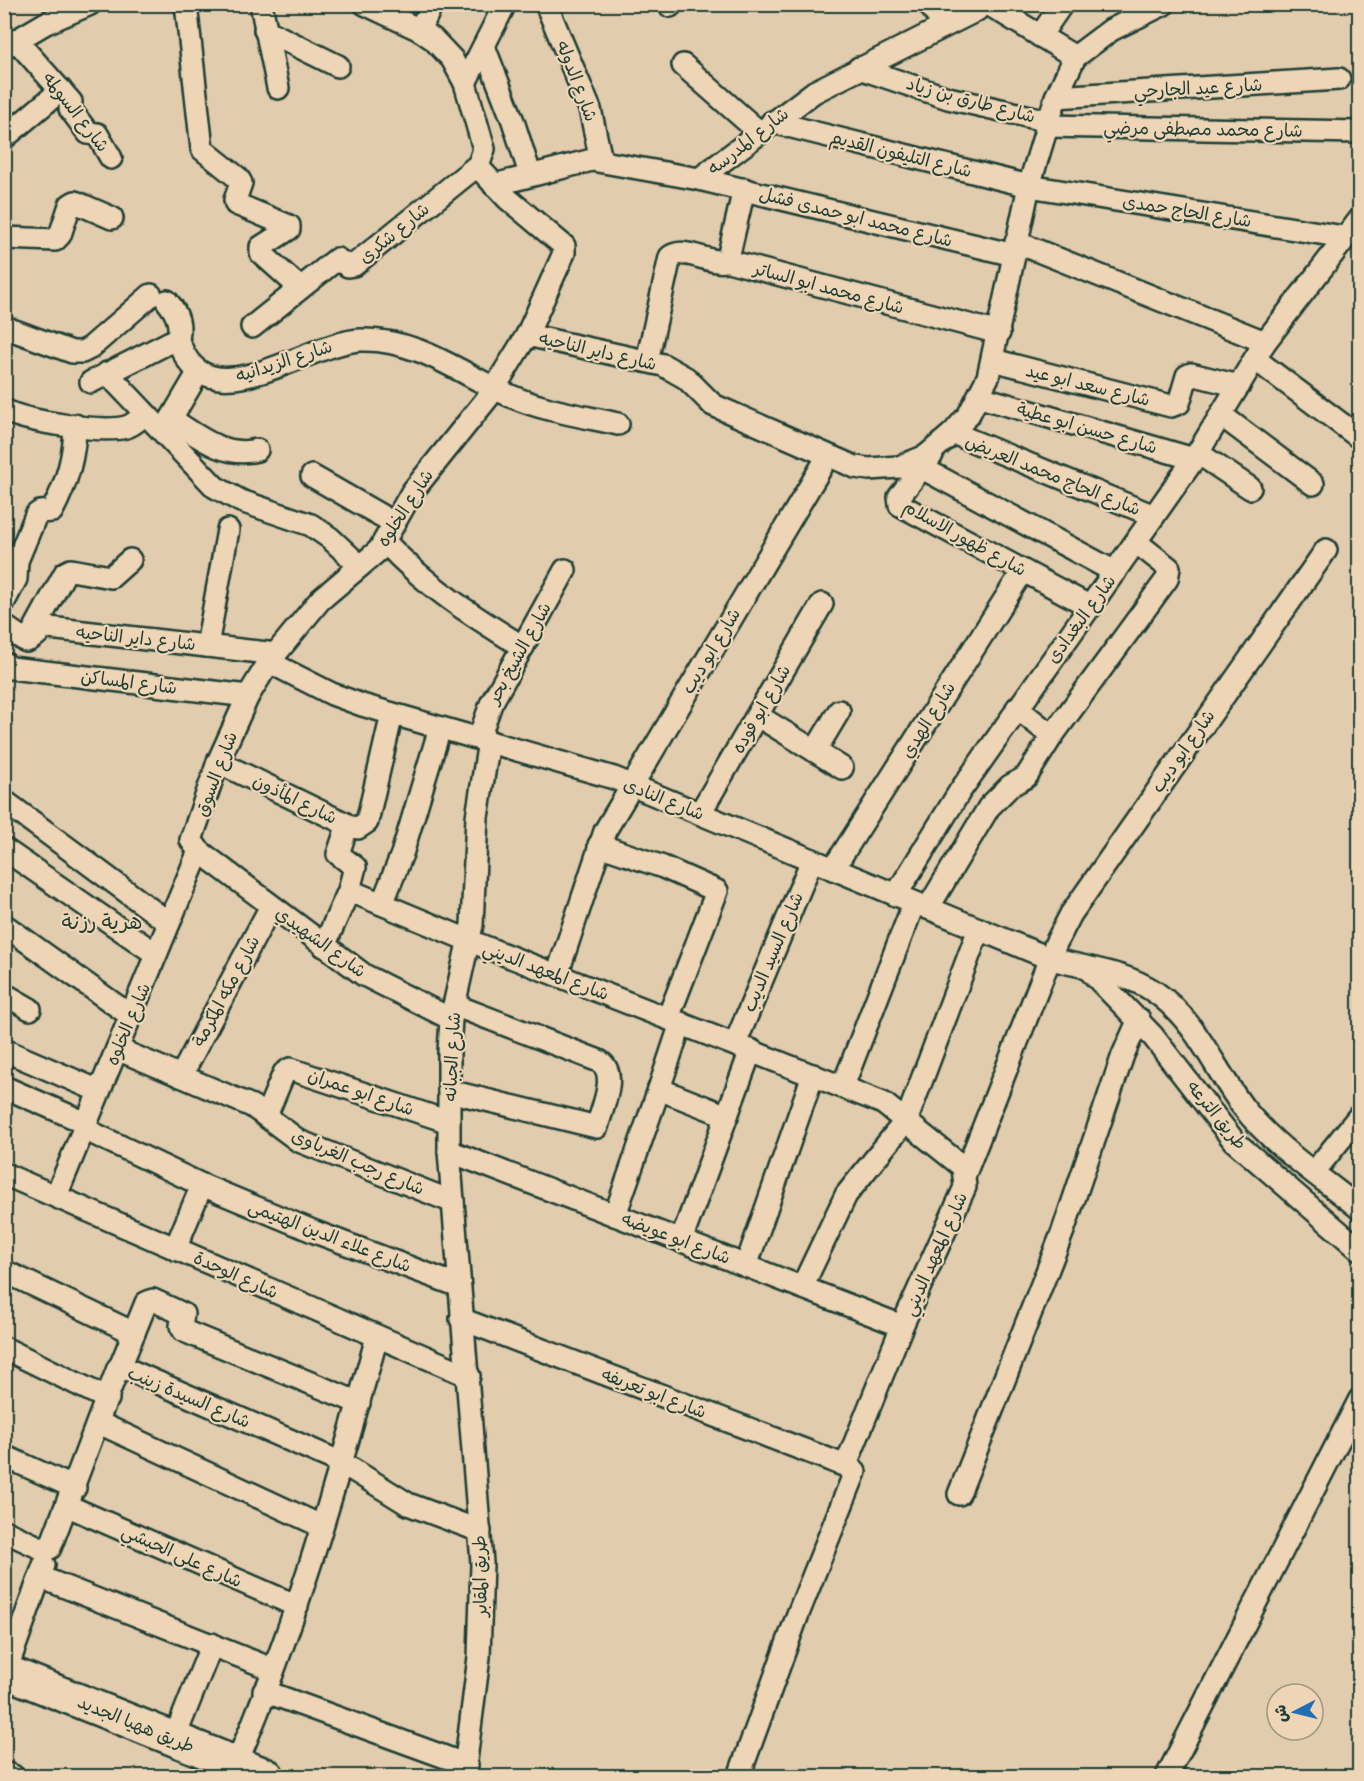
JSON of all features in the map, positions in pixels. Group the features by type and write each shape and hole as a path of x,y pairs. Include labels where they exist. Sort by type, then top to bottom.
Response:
{"main road":[{"name":"طريق ههيا الجديد","path":"5,1671 174,1739 233,1770 267,1776"}],"street":[{"path":"10,43 63,9 90,4"},
{"path":"186,4 202,149 240,181 236,204 290,226 261,248 261,253 300,288"},
{"path":"261,4 278,88"},
{"path":"365,4 420,30 443,48 465,83 484,149 478,165"},
{"path":"420,30 432,4"},
{"path":"465,83 485,49 505,4"},
{"name":"شارع الدوله","path":"546,4 590,110 601,160"},
{"path":"929,4 944,26"},
{"name":"شارع المدرسه","path":"494,185 530,174 601,160 649,172 699,178 814,92 944,26 982,4"},
{"path":"988,4 1075,57 1112,30 1164,4"},
{"path":"1040,36 1062,4"},
{"path":"265,30 338,66"},
{"name":"شارع السولمه","path":"10,43 61,90 72,103 70,109 88,133 97,134 111,158"},
{"path":"485,49 513,121 530,174"},
{"name":"شارع داير الناحيه","path":"478,165 494,185 564,246 564,254 527,335 647,361 686,378 713,405 828,456 855,466 884,469 913,463 946,441 980,397 993,360 1029,186 1056,97 1075,57"},
{"path":"683,65 765,127"},
{"name":"شارع طارق بن زياد","path":"859,68 948,98 1048,124"},
{"name":"شارع عيد الجارحي","path":"1056,97 1339,79"},
{"path":"4,138 61,90"},
{"name":"شارع محمد مصطفى مرضي","path":"1048,124 1359,132"},
{"name":"شارع التليفون القديم","path":"765,127 1029,186"},
{"name":"شارع شكرى","path":"252,327 337,259 348,266 354,265 478,165"},
{"name":"شارع محمد ابو حمدى فشل","path":"699,178 1015,249 1260,350 1359,438"},
{"name":"شارع الحاج حمدى","path":"1029,186 1344,237"},
{"name":"شارع محمد ابو الساتر","path":"744,189 730,260 999,333"},
{"path":"4,238 56,240 60,236 68,208 75,202 112,218"},
{"name":"شارع البغدادى","path":"913,902 960,791 1196,456 1260,350 1359,219"},
{"path":"647,361 670,256 679,253 716,262 730,260"},
{"path":"4,327 72,352 82,352 159,298 177,316 180,325 177,343 198,373 167,425"},
{"name":"شارع الخلوه","path":"248,696 272,658 320,600 360,566 389,533 423,477 494,388 527,335"},
{"name":"شارع الزيدانيه","path":"198,373 217,379 237,378 333,344 370,339 388,342 436,357 494,388 534,405 618,424"},
{"path":"177,343 170,342 99,377 145,414 167,425 221,449 239,453 257,450"},
{"name":"شارع سعد ابو عيد","path":"993,360 1171,406 1177,405 1180,401 1186,378 1191,374 1239,386"},
{"name":"شارع حسن ابو عطية","path":"980,397 1196,456 1250,488"},
{"path":"4,410 34,421 122,428 134,424 145,414"},
{"path":"1221,415 1313,484"},
{"path":"4,602 16,579 17,561 36,515 52,511 74,450 75,425"},
{"path":"167,425 204,477 221,492 311,525 330,538 360,566"},
{"name":"شارع ظهور الاسلام","path":"946,441 899,497 899,504 1091,607"},
{"name":"شارع الحاج محمد العريض","path":"946,441 1154,516"},
{"name":"شارع ابو ديب","path":"557,975 599,845 631,784 828,456"},
{"path":"922,468 1115,572"},
{"path":"312,476 389,533 414,572 450,602 523,647"},
{"path":"207,646 228,530"},
{"path":"843,1086 913,902 989,807 1010,786 1026,777 1052,736 1167,579 1169,568 1136,542"},
{"name":"شارع ابو ديب","path":"965,1174 1071,914 1326,550"},
{"path":"7,670 29,641 65,573 71,570 113,577 130,560"},
{"name":"شارع الشيخ بحر","path":"484,740 491,704 565,570"},
{"name":"شارع الهدي","path":"833,869 1023,571"},
{"name":"شارع ابو فوده","path":"700,813 822,604"},
{"path":"4,626 29,641"},
{"name":"شارع داير الناحيه","path":"29,641 42,630 49,628 207,646 272,658"},
{"name":"شارع النادى","path":"272,658 332,694 392,714 631,784 1051,959"},
{"name":"شارع المساكن","path":"7,670 248,696"},
{"name":"شارع السوق","path":"199,851 191,840 218,762 248,696"},
{"path":"1017,708 1052,736"},
{"path":"815,751 839,711"},
{"path":"346,826 358,828 367,822 392,714"},
{"path":"758,716 842,768"},
{"path":"382,904 412,823 441,728"},
{"name":"شارع الجبانه","path":"469,1376 461,1319 449,1151 449,1091 453,1012 470,941 484,740"},
{"name":"شارع المأذون","path":"218,762 346,826 338,852 355,867 350,888"},
{"path":"4,801 169,923"},
{"path":"599,845 663,867 717,891 674,1021 659,1089 615,1215"},
{"path":"4,849 156,954"},
{"name":"شارع الخلوه","path":"56,1196 199,851"},
{"name":"شارع الشهيدي","path":"199,851 324,946 385,988 599,1061 605,1064 610,1077 597,1127 449,1091"},
{"name":"شارع السيد الديب","path":"681,1241 727,1116 743,1047 812,860"},
{"path":"324,946 350,888 470,941"},
{"name":"شارع مكه المكرمة","path":"181,1077 271,906"},
{"path":"4,925 131,1016"},
{"path":"802,1287 846,1195 907,1119 979,930"},
{"name":"شارع المعهد الديني","path":"470,941 883,1103 907,1119 958,1162 965,1174 965,1187 903,1326 846,1466 855,1472 798,1614 739,1776"},
{"name":"طريق الترعه","path":"1051,959 1127,978 1154,991 1174,1007 1189,1024 1245,1108 1281,1145 1359,1209"},
{"name":"طريق الترعه","path":"1087,968 1139,1020 1234,1141 1359,1250"},
{"path":"4,994 30,1009"},
{"path":"959,1494 1054,1253 1123,1055 1139,1020"},
{"name":"شارع رجب الغرباوى","path":"117,1049 252,1106 299,1141 453,1202"},
{"path":"4,1050 99,1091"},
{"name":"شارع ابو عمران","path":"266,1116 284,1073 290,1069 449,1122"},
{"path":"746,1266 813,1075"},
{"name":"شارع علاء الدين الهتيمى","path":"4,1087 202,1185 315,1232 459,1286"},
{"path":"659,1089 727,1116"},
{"path":"1314,1172 1359,1115"},
{"name":"شارع ابو عويضه","path":"449,1151 903,1326"},
{"name":"شارع الوحدة","path":"4,1174 469,1376"},
{"path":"175,1249 202,1185"},
{"path":"4,1271 134,1334"},
{"path":"120,1367 146,1303 155,1300 183,1314 181,1326 184,1331 359,1403"},
{"name":"شارع ابو تعريفه","path":"461,1319 846,1466"},
{"path":"233,1770 297,1606 342,1463 377,1337"},
{"path":"4,1348 108,1399"},
{"name":"شارع السيدة زينب","path":"5,1671 48,1550 71,1497 120,1367 342,1463 408,1504 480,1531"},
{"name":"طريق المقابر","path":"466,1771 481,1626 480,1531 469,1376"},
{"path":"1167,1776 1359,1399"},
{"path":"99,1423 321,1526"},
{"name":"شارع على الحبشي","path":"4,1456 71,1497 297,1606"},
{"path":"4,1531 48,1550"},
{"path":"40,1577 272,1669"},
{"path":"174,1739 212,1644"},
{"path":"264,1691 466,1771"},
{"path":"4,1773 13,1776"}],"district":[{"name":"هرية رزنة","path":"102,922"}]}
